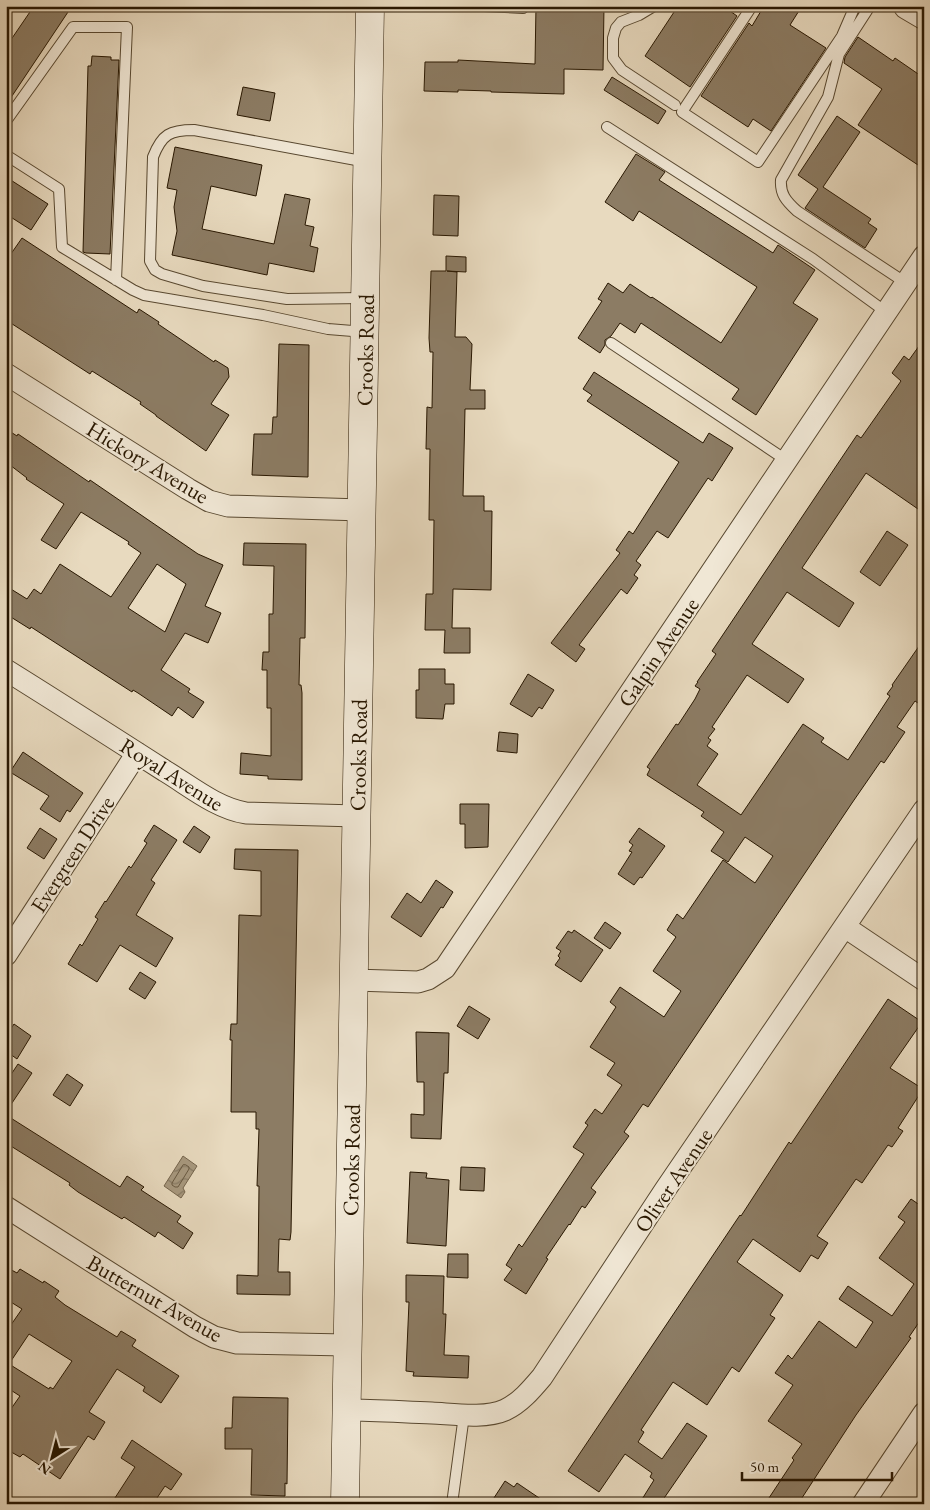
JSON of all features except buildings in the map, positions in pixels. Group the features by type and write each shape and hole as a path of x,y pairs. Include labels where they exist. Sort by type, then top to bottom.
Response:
{"main road":[{"name":"Crooks Road","path":"345,1504 370,6"}],"street":[{"path":"907,6 924,16"},
{"name":"Galpin Avenue","path":"354,980 418,982 428,979 445,968 924,256"},
{"name":"Hickory Avenue","path":"6,374 209,502 228,506 362,510"},
{"name":"Royal Avenue","path":"6,670 232,811 357,816"},
{"name":"Evergreen Drive","path":"6,955 137,753"},
{"name":"Oliver Avenue","path":"346,1410 464,1415 489,1414 504,1411 517,1403 542,1377 665,1190 924,810"},
{"path":"845,927 924,980"},
{"name":"Butternut Avenue","path":"6,1208 186,1322 214,1337 237,1343 347,1345"},
{"path":"863,1504 924,1413"}],"lane":[{"path":"484,6 523,8"},
{"path":"654,6 639,15 621,22 616,28 613,38 612,58 622,70 675,105"},
{"path":"752,6 682,112 758,162 842,36 855,6"},
{"path":"870,6 839,54 828,97 781,180 780,190 786,201 797,210 906,283"},
{"path":"6,121 73,26 127,27 116,280"},
{"path":"607,127 813,259 886,312"},
{"path":"366,298 287,299 203,286 162,274 155,270 150,260 153,157 159,142 170,134 181,130 194,130 368,162"},
{"path":"6,155 59,189 62,247 144,295 263,315 328,329 366,332"},
{"path":"611,343 786,460"},
{"path":"452,1504 464,1415"}],"water":[{"path":"183,1156 197,1166 183,1188 185,1192 181,1198 164,1186"}]}
